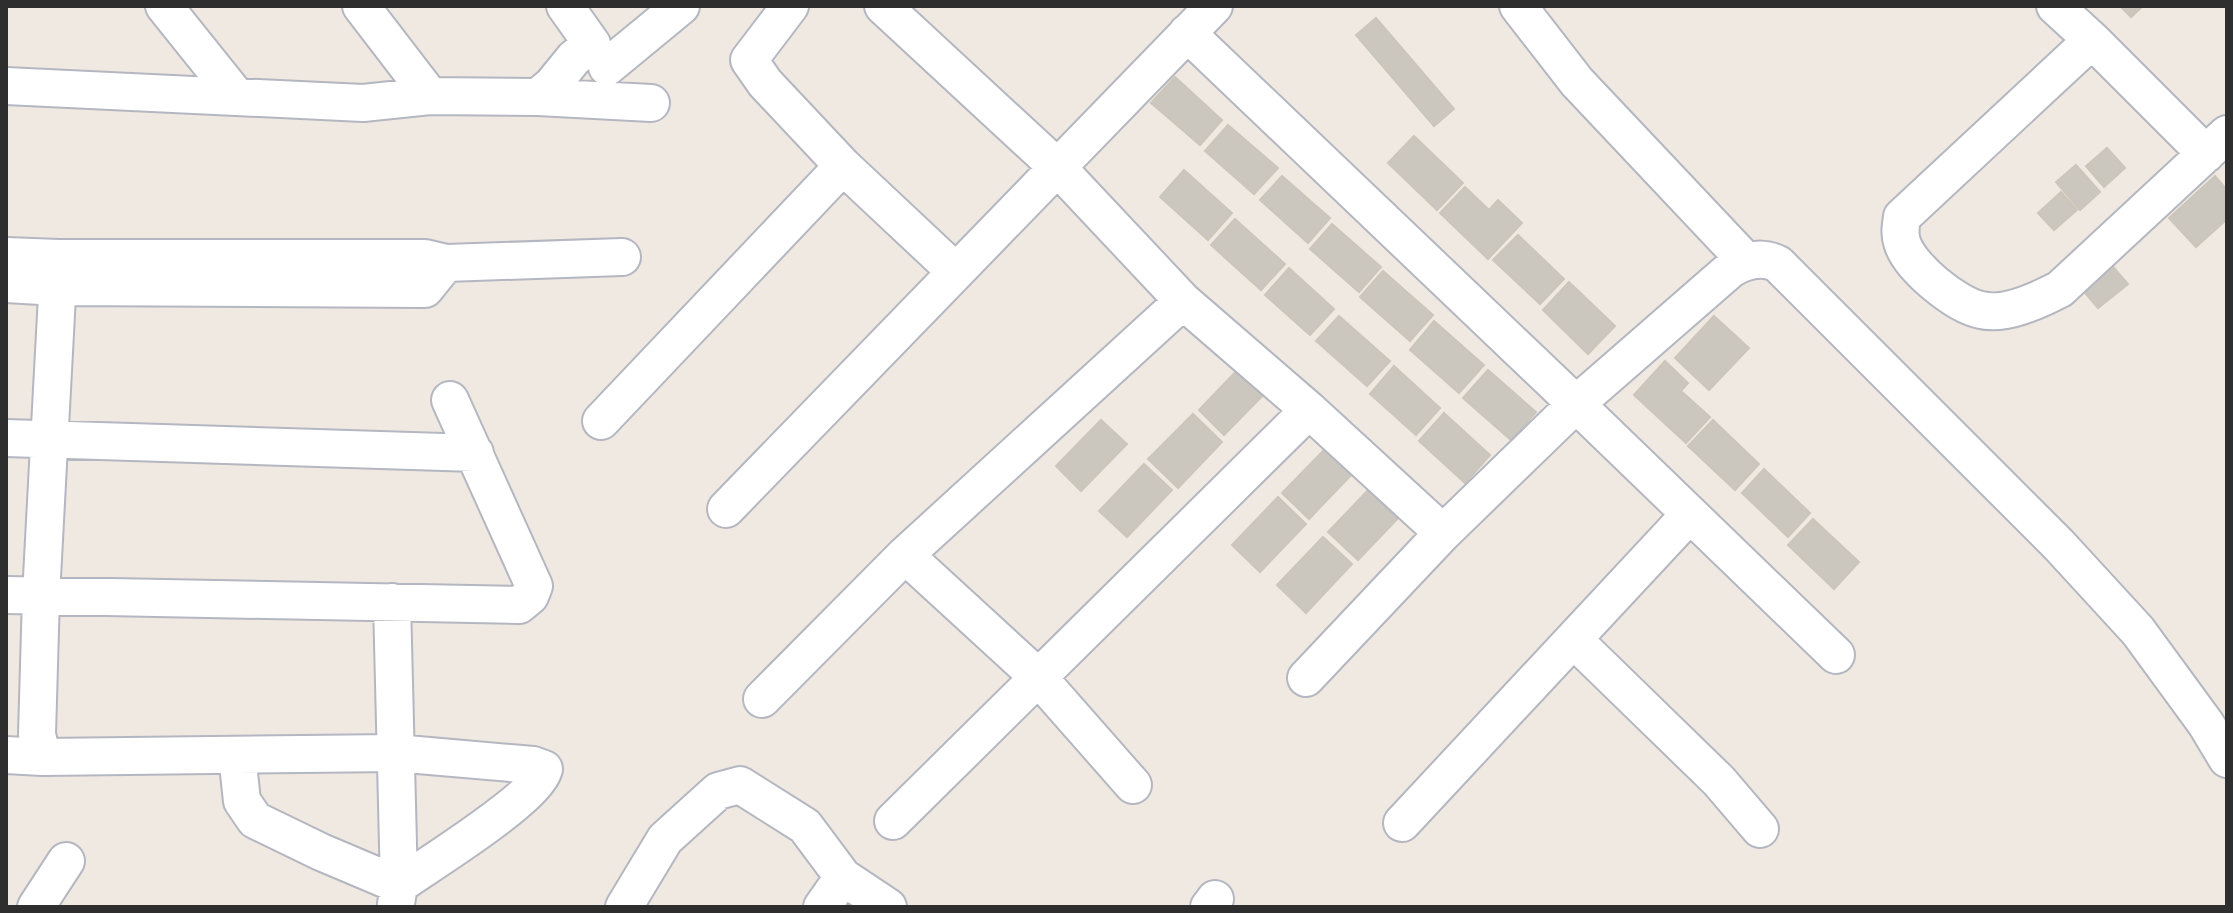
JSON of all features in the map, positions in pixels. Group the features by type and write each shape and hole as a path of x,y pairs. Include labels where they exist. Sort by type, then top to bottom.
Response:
{"street":[{"path":"164,6 237,97"},
{"path":"361,6 430,96"},
{"path":"6,86 363,103 430,96 641,102 600,56 565,6"},
{"path":"538,97 574,58 600,56 681,6"},
{"path":"790,6 749,60 765,83 843,166 956,272"},
{"path":"883,6 1057,167 1183,301 1309,410 1443,533"},
{"path":"726,509 1214,6"},
{"path":"1518,6 1577,82 1745,260"},
{"path":"2055,6 2216,144 2060,289 2022,306 1982,311 1959,301 1929,279 1906,252 1901,239 1902,217 2092,40"},
{"path":"1187,33 1836,655"},
{"path":"601,421 843,166"},
{"path":"6,256 58,273"},
{"path":"6,284 58,273 425,289 446,263 622,257"},
{"path":"1306,678 1443,533 1576,404 1731,269 1745,260 1768,260 1778,264 2059,545 2138,631 2206,724 2227,759"},
{"path":"42,757 23,595 49,439 58,273"},
{"path":"762,699 905,555 1183,301"},
{"path":"23,595 519,605 530,596 534,586 450,400"},
{"path":"893,821 1309,410"},
{"path":"6,438 475,453"},
{"path":"1402,823 1690,514"},
{"path":"905,555 1038,677 1133,785"},
{"path":"392,602 398,896"},
{"path":"1574,640 1719,781 1760,829"},
{"path":"6,755 395,753 533,765 544,769 542,777 518,803 398,896"},
{"path":"237,755 242,801 255,820 321,852 398,896"},
{"path":"624,907 665,839 718,791 740,785 805,826 843,877 888,907"},
{"path":"36,907 66,861"},
{"path":"822,907 843,877"}],"building":[{"path":"2120,6 2143,6 2131,17"},
{"path":"1376,18 1454,109 1434,126 1356,35"},
{"path":"1175,77 1222,120 1200,145 1151,103"},
{"path":"1228,125 1278,168 1254,194 1205,151"},
{"path":"1414,136 1463,183 1437,210 1388,163"},
{"path":"2107,148 2125,168 2104,187 2086,166"},
{"path":"2076,165 2100,192 2080,210 2056,182"},
{"path":"1184,170 1232,213 1208,240 1160,197"},
{"path":"1282,176 1330,218 1308,243 1260,200"},
{"path":"2215,176 2227,190 2227,219 2196,247 2169,218"},
{"path":"1465,187 1489,210 1498,200 1522,223 1488,259 1440,213"},
{"path":"2061,192 2077,210 2054,230 2038,213"},
{"path":"1235,219 1285,264 1261,290 1211,245"},
{"path":"1332,224 1381,267 1359,292 1310,249"},
{"path":"1518,235 1564,279 1540,304 1493,260"},
{"path":"2109,262 2128,284 2098,308 2079,286"},
{"path":"1289,268 1334,309 1310,335 1265,295"},
{"path":"1383,271 1433,315 1410,341 1360,297"},
{"path":"1569,282 1615,326 1588,354 1543,310"},
{"path":"1339,316 1390,361 1367,386 1316,341"},
{"path":"1714,316 1749,348 1709,390 1675,358"},
{"path":"1434,321 1484,365 1459,393 1410,350"},
{"path":"1665,361 1688,383 1681,391 1710,417 1686,443 1634,395"},
{"path":"1245,362 1271,387 1224,435 1199,410"},
{"path":"1394,366 1440,408 1416,435 1370,394"},
{"path":"1488,370 1536,412 1511,440 1463,398"},
{"path":"1444,413 1490,455 1465,483 1419,441"},
{"path":"1193,414 1222,442 1178,488 1148,459"},
{"path":"1101,420 1127,444 1081,491 1056,466"},
{"path":"1713,420 1759,464 1735,490 1688,446"},
{"path":"1330,444 1356,470 1309,519 1282,493"},
{"path":"1144,464 1172,490 1127,537 1099,511"},
{"path":"1764,469 1810,513 1788,537 1742,493"},
{"path":"1374,484 1403,513 1358,560 1328,532"},
{"path":"1278,497 1306,524 1260,572 1232,545"},
{"path":"1813,519 1859,562 1834,589 1788,545"},
{"path":"1323,537 1352,564 1306,613 1277,585"}]}
